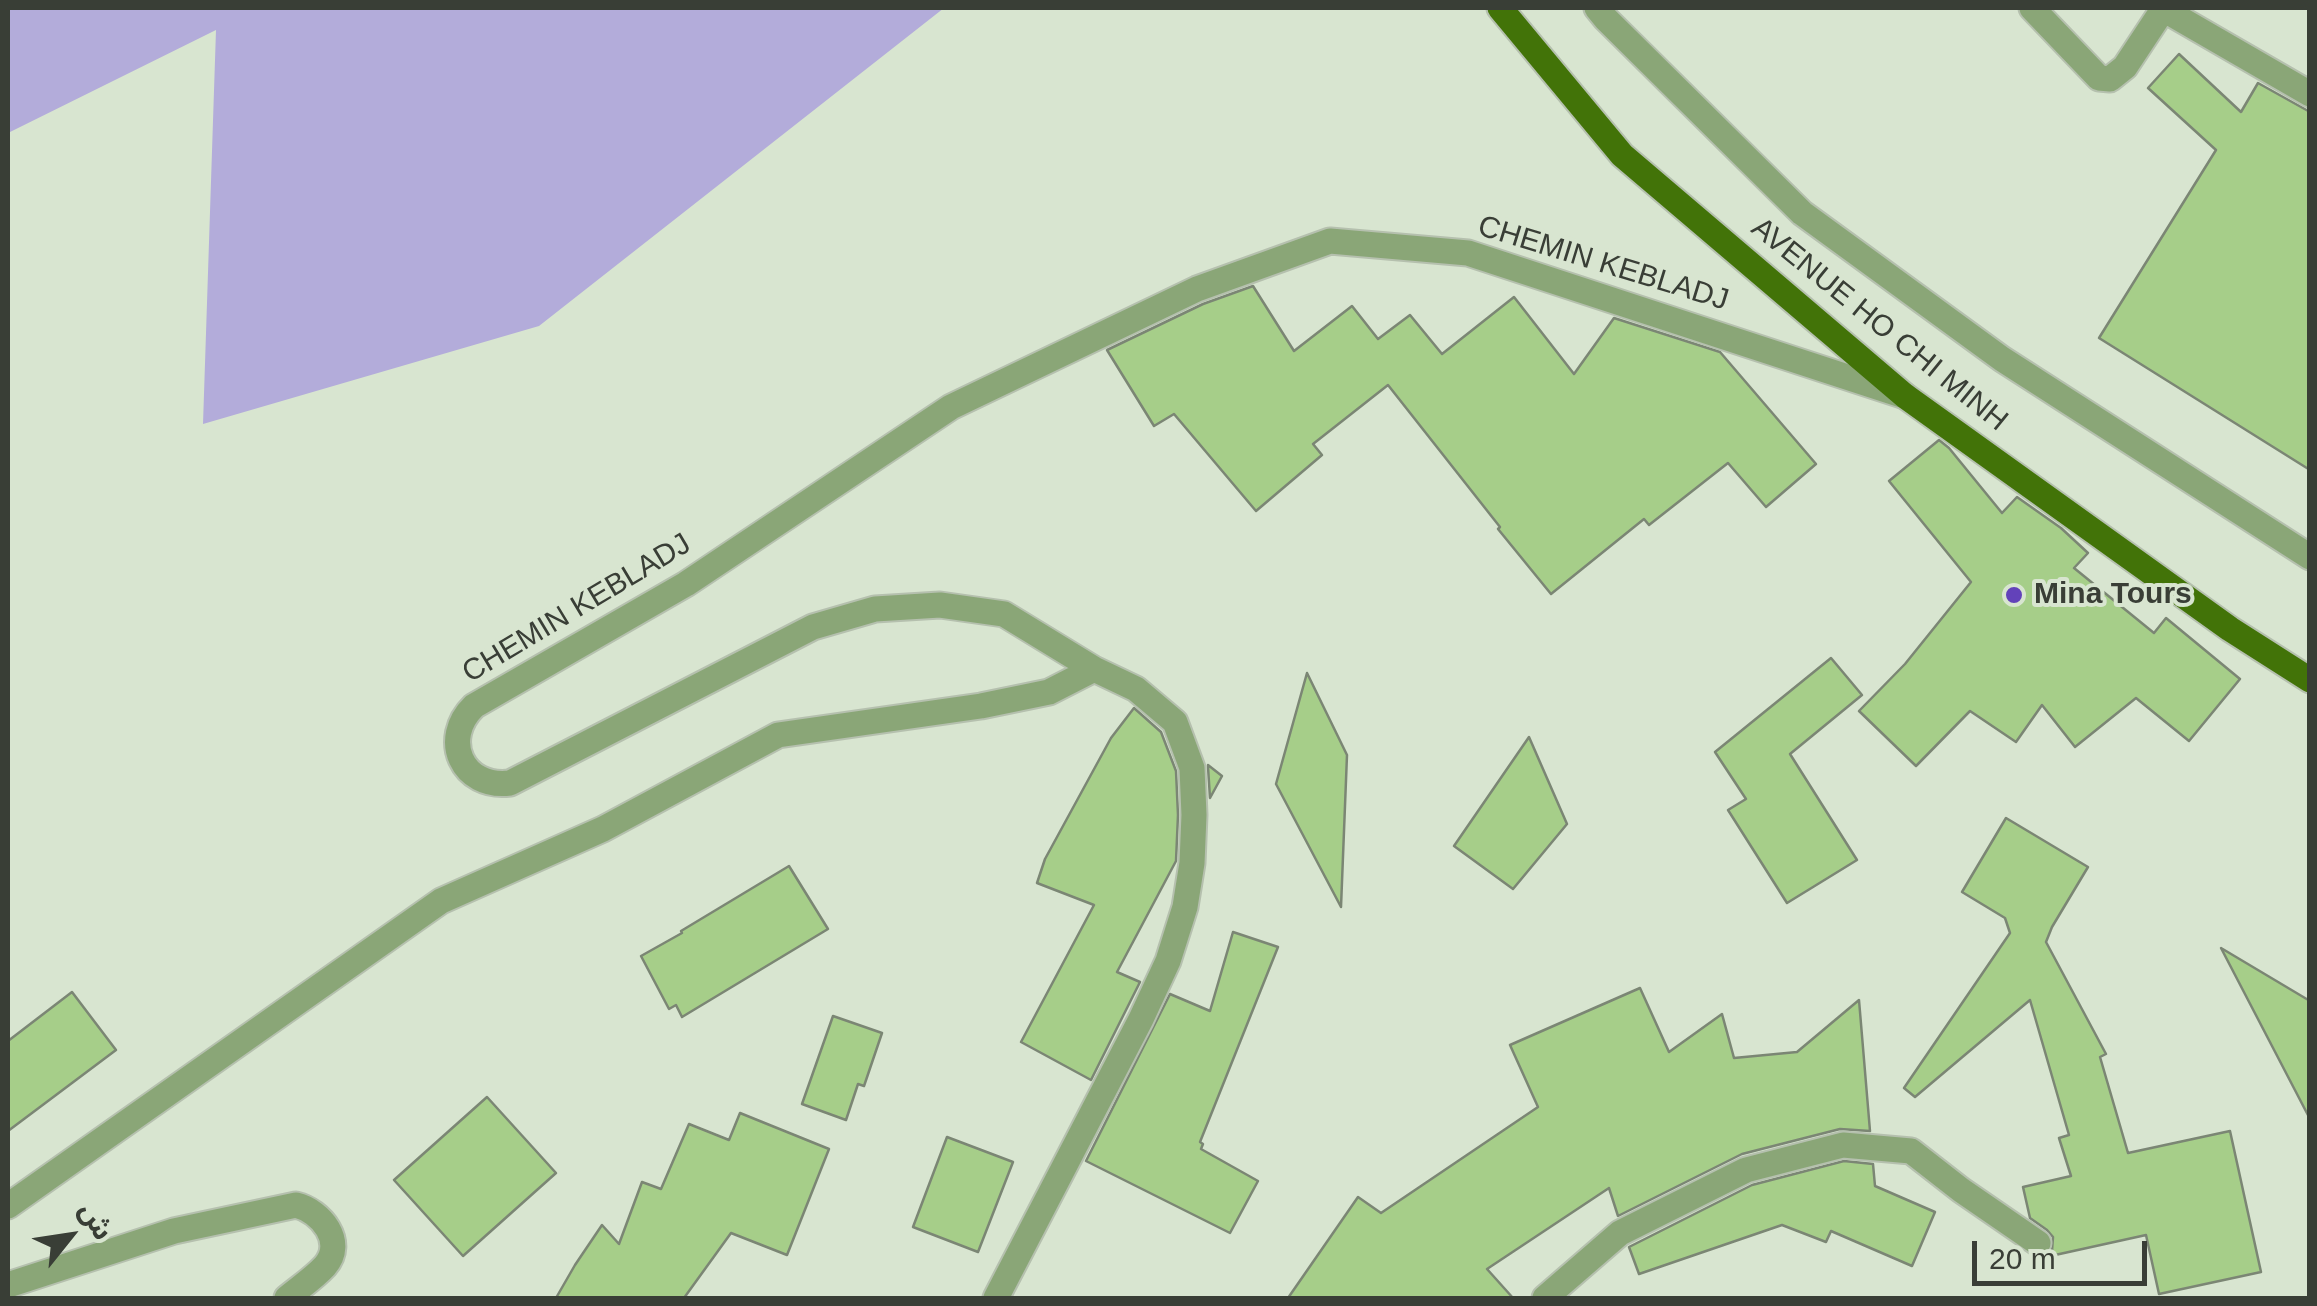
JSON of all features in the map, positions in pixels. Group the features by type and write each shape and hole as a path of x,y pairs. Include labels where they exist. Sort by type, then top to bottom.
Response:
{"main road":[{"name":"AVENUE HO CHI MINH","path":"1500,8 1622,156 1904,396 2230,629 2310,680"}],"street":[{"path":"1597,8 1802,213 2002,359 2310,556"},
{"path":"2032,8 2099,78 2110,79 2125,67 2163,8 2310,94"},
{"name":"CHEMIN KEBLADJ","path":"996,1298 1141,1019 1168,961 1185,907 1194,815 1192,768 1175,722 1136,690 1004,614 940,605 875,609 813,627 510,783 490,782 466,767 458,749 458,730 474,706 686,584 951,407 1197,289 1330,241 1468,253 1904,396"},
{"path":"8,1206 441,901 603,829 778,735 981,706 1048,692 1094,669"},
{"path":"1545,1298 1620,1234 1746,1170 1843,1145 1911,1151 2038,1242"},
{"path":"8,1285 174,1230 296,1205 321,1218 332,1245 328,1264 287,1298"}],"shaded area":[{"path":"8,8 944,8 539,326 203,424 216,30 8,133"}],"building":[{"path":"2179,54 2241,112 2258,83 2310,112 2310,470 2099,338 2216,150 2148,88"},
{"path":"1253,286 1294,351 1352,306 1378,339 1410,315 1442,354 1514,297 1574,374 1614,318 1720,352 1816,464 1766,507 1728,463 1649,525 1644,519 1551,594 1388,385 1313,444 1322,455 1256,511 1174,414 1154,426 1107,350 1203,304"},
{"path":"1939,440 2002,513 2017,497 2088,553 2074,568 2154,633 2166,618 2240,679 2189,741 2136,698 2075,747 2042,705 2016,742 1970,711 1916,766 1859,711 1905,664 1971,582 1889,481"},
{"path":"1831,658 1862,695 1790,754 1857,860 1787,903 1728,810 1746,799 1715,752"},
{"path":"1307,673 1347,755 1341,907 1276,784"},
{"path":"1134,708 1161,732 1176,771 1176,861 1117,972 1140,982 1091,1080 1021,1042 1094,905 1037,883 1045,859 1111,738"},
{"path":"1529,737 1567,824 1513,889 1454,846"},
{"path":"1208,767 1222,776 1210,798"},
{"path":"2006,818 2088,867 2046,942 2106,1054 2100,1057 2128,1153 2230,1131 2261,1272 2159,1294 2146,1235 2046,1257 2052,1251 2053,1237 2030,1218 2023,1187 2071,1176 2059,1138 2069,1135 2030,1000 1915,1097 1904,1088 2010,933 2005,918 1962,892"},
{"path":"789,866 828,929 682,1017 676,1005 669,1009 641,956"},
{"path":"1233,932 1278,947 1200,1142 1201,1149 1258,1181 1230,1233 1086,1161 1170,994 1210,1011"},
{"path":"2221,948 2310,1001 2310,1119"},
{"path":"1640,988 1669,1052 1722,1014 1734,1058 1797,1052 1859,1000 1870,1131 1840,1129 1742,1154 1618,1216 1609,1188 1487,1269 1513,1298 1288,1298 1358,1197 1381,1213 1538,1107 1510,1045"},
{"path":"72,992 116,1050 8,1131 8,1041"},
{"path":"833,1016 882,1033 864,1086 858,1084 846,1120 802,1104"},
{"path":"487,1097 556,1173 463,1256 394,1180"},
{"path":"740,1113 829,1149 787,1255 731,1233 684,1298 556,1298 602,1225 619,1244 642,1182 661,1189 689,1124 729,1140"},
{"path":"947,1137 1013,1162 978,1252 913,1227"},
{"path":"1844,1161 1873,1164 1875,1186 1935,1212 1912,1266 1831,1231 1826,1242 1782,1225 1639,1274 1629,1247 1752,1185"}],"place":[{"name":"Mina Tours","path":"2014,595"}]}
